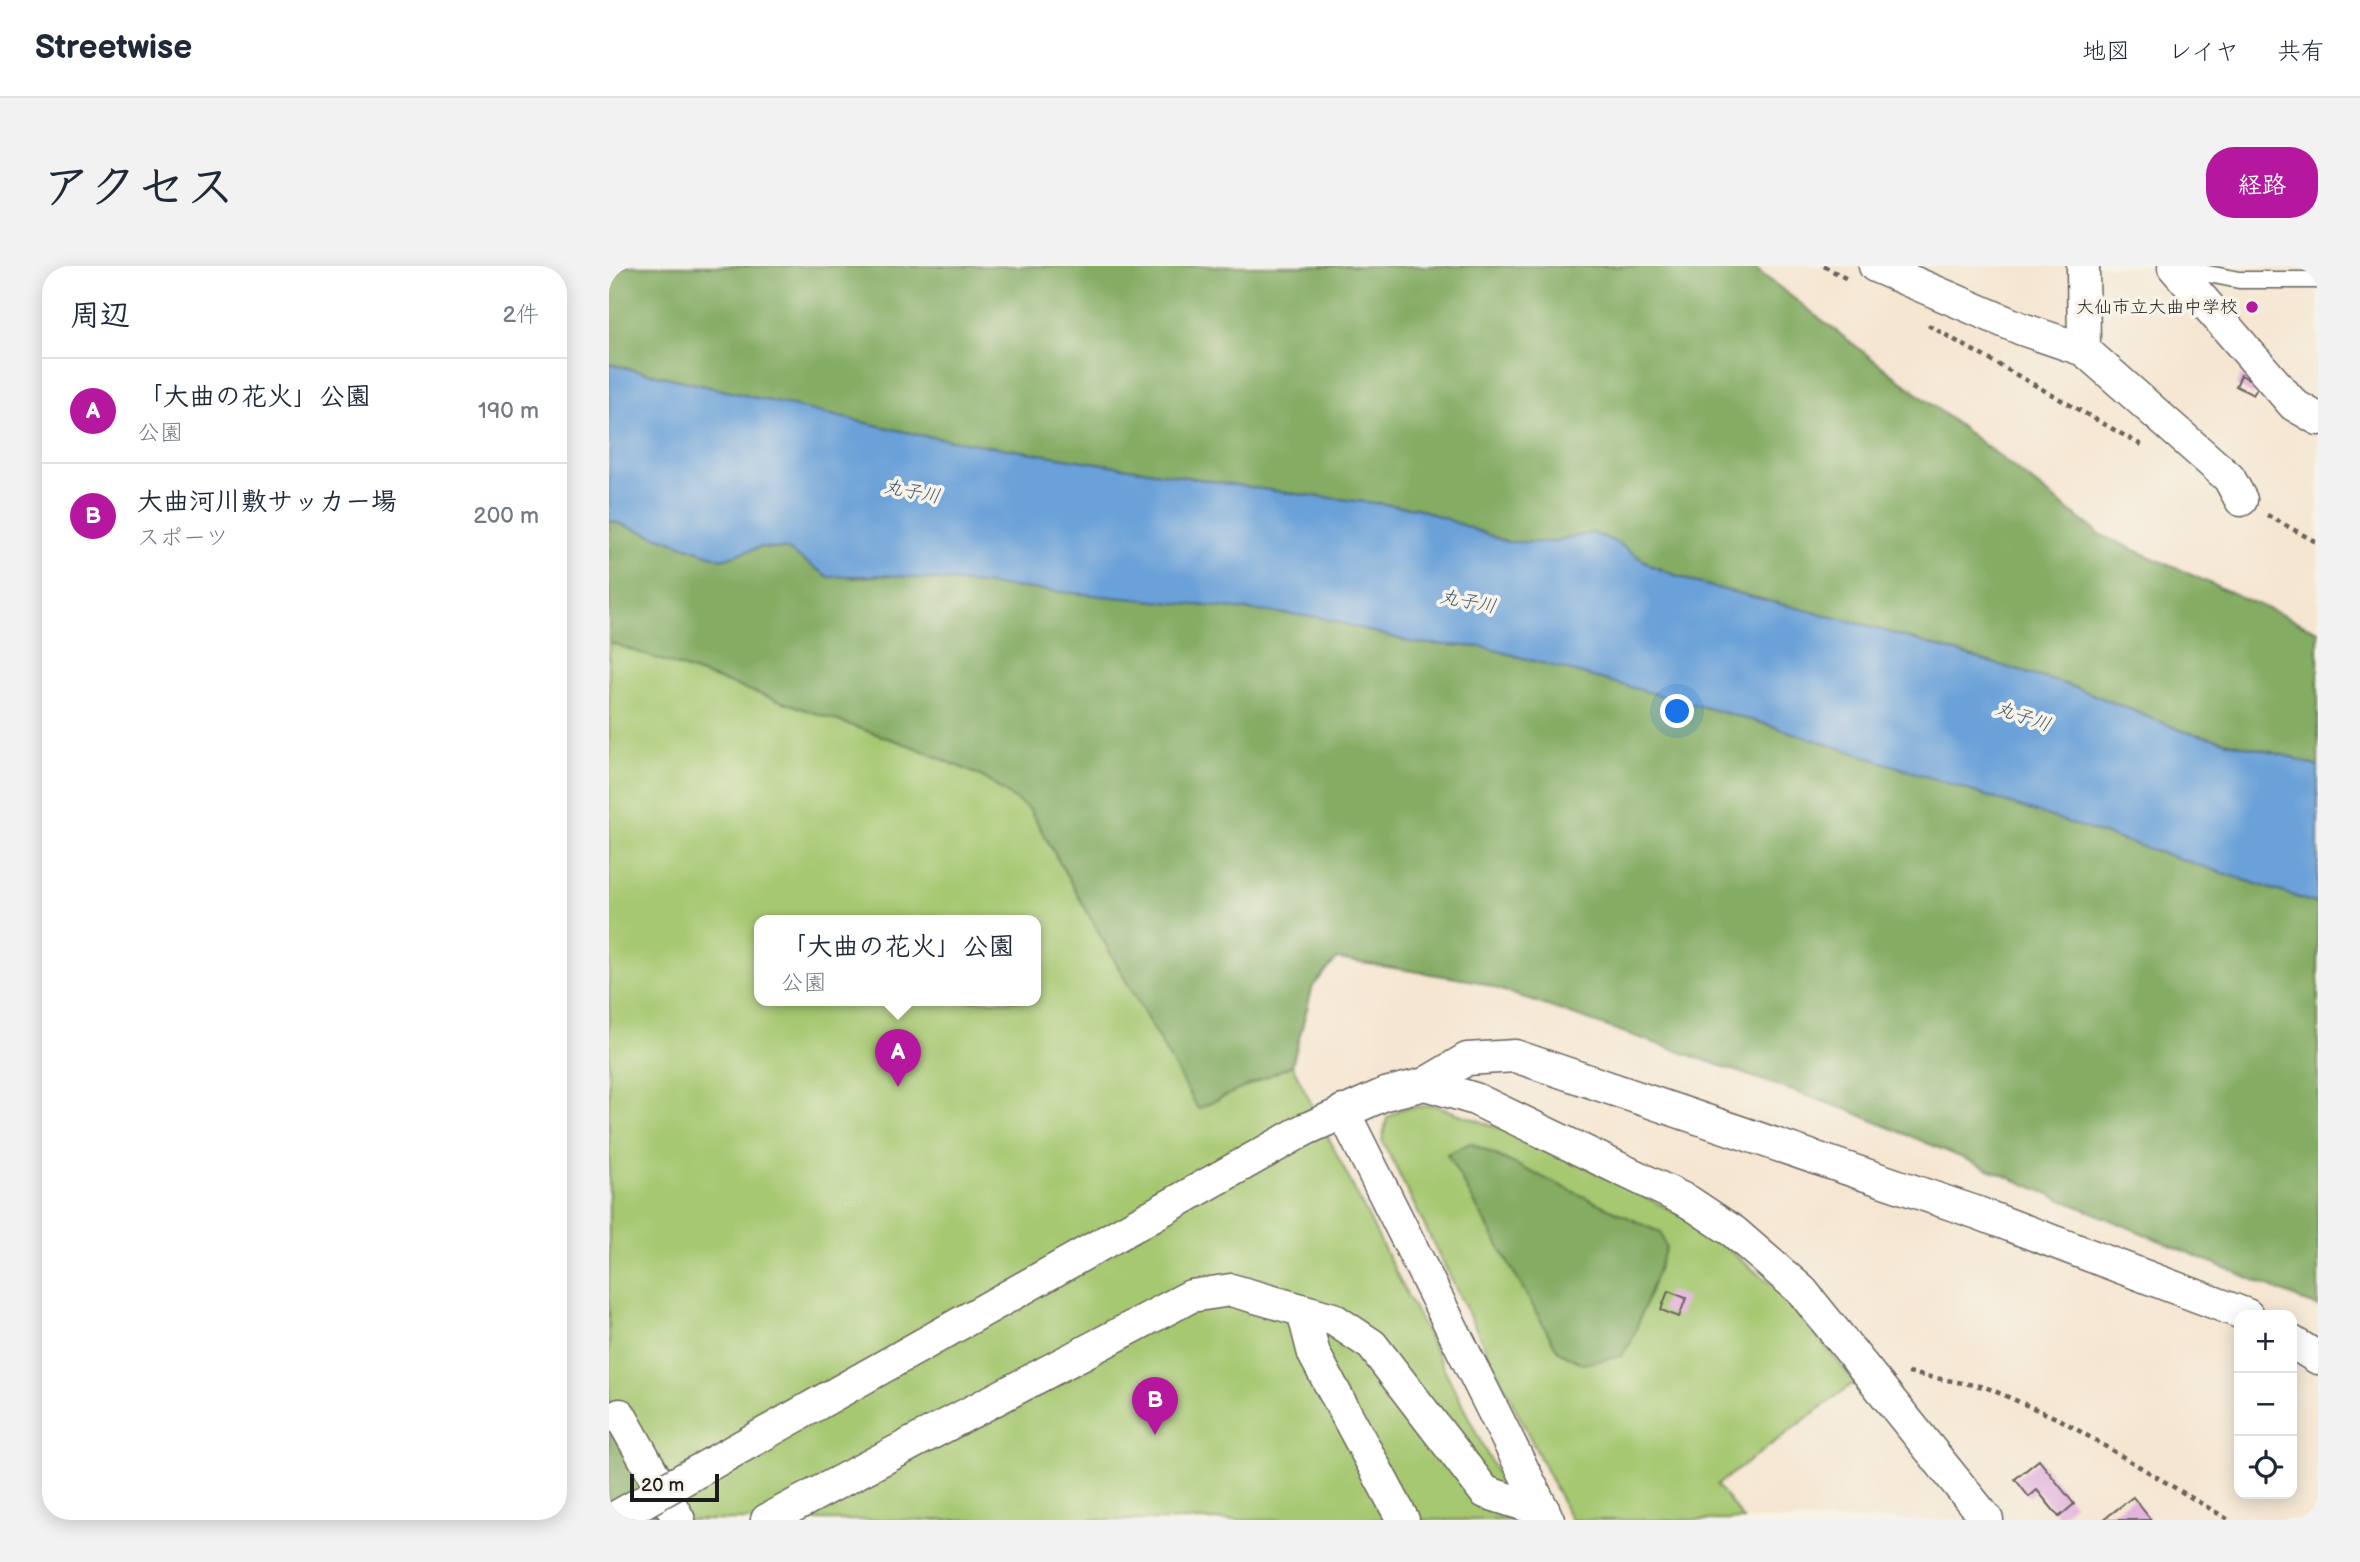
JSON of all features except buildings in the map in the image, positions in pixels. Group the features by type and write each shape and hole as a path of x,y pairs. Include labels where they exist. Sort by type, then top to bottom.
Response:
{"street":[{"path":"2083,266 2084,349"},
{"path":"2172,266 2294,405 2318,419"},
{"path":"1867,276 2084,349 2229,478 2241,500"},
{"path":"611,1520 1304,1130 1385,1094 1425,1084 1467,1059 1515,1056 1978,1213 2234,1310"},
{"path":"1425,1084 1475,1099 1689,1202 1734,1232 1802,1291 1987,1520"},
{"path":"1343,1111 1546,1516"},
{"path":"767,1520 1191,1296 1230,1290 1332,1319 1372,1345 1485,1492 1546,1516"},
{"path":"1303,1311 1314,1354 1403,1520"},
{"path":"2297,1328 2306,1327 2318,1331"},
{"path":"2297,1345 2318,1358"},
{"path":"620,1415 679,1520"}],"lane":[{"path":"2172,266 2239,280 2318,280"}],"path":[{"path":"1824,266 1867,276"},
{"path":"1917,319 2144,446"},
{"path":"2241,500 2318,543"},
{"path":"1865,1368 1985,1387 2061,1420 2229,1520"}],"green space":[{"path":"609,266 1752,266 2101,535 2318,631 2318,767 2291,757 2183,731 2077,688 1865,625 1693,582 1652,566 1616,542 1592,533 1550,542 1507,542 1417,508 1288,493 919,435 609,364"},
{"path":"609,520 722,559 761,547 786,549 853,578 887,575 1012,585 1318,617 1414,643 1483,647 1766,724 2318,904 2318,1307 1848,1110 1475,981 1337,959 1313,986 1292,1065 1198,1109 1030,810 981,776 914,747 609,642"},
{"path":"609,642 914,747 981,776 1030,810 1198,1108 1292,1065 1520,1520 660,1520 609,1422"},
{"path":"1433,1105 1529,1138 1693,1221 1777,1289 1855,1382 1717,1485 1744,1520 1571,1520 1382,1140 1387,1118 1401,1109","holes":["1470,1143 1661,1233 1448,1154"]},
{"path":"1470,1143 1661,1233 1666,1248 1631,1342 1621,1356 1583,1364 1558,1351 1447,1154"},
{"path":"609,1422 658,1520 609,1520"}],"water":[{"name":"丸子川","path":"609,364 919,435 1288,493 1417,508 1507,542 1550,542 1592,533 1616,542 1652,566 1693,582 1865,625 2077,688 2183,731 2291,757 2318,767 2318,904 1766,724 1483,647 1414,643 1318,617 887,575 829,577 786,549 761,547 722,559 609,520"}],"place":[{"name":"大仙市立大曲中学校","path":"2252,307"},
{"name":"「大曲の花火」公園","path":"898,1087"},
{"name":"大曲河川敷サッカー場","path":"1155,1435"}]}
